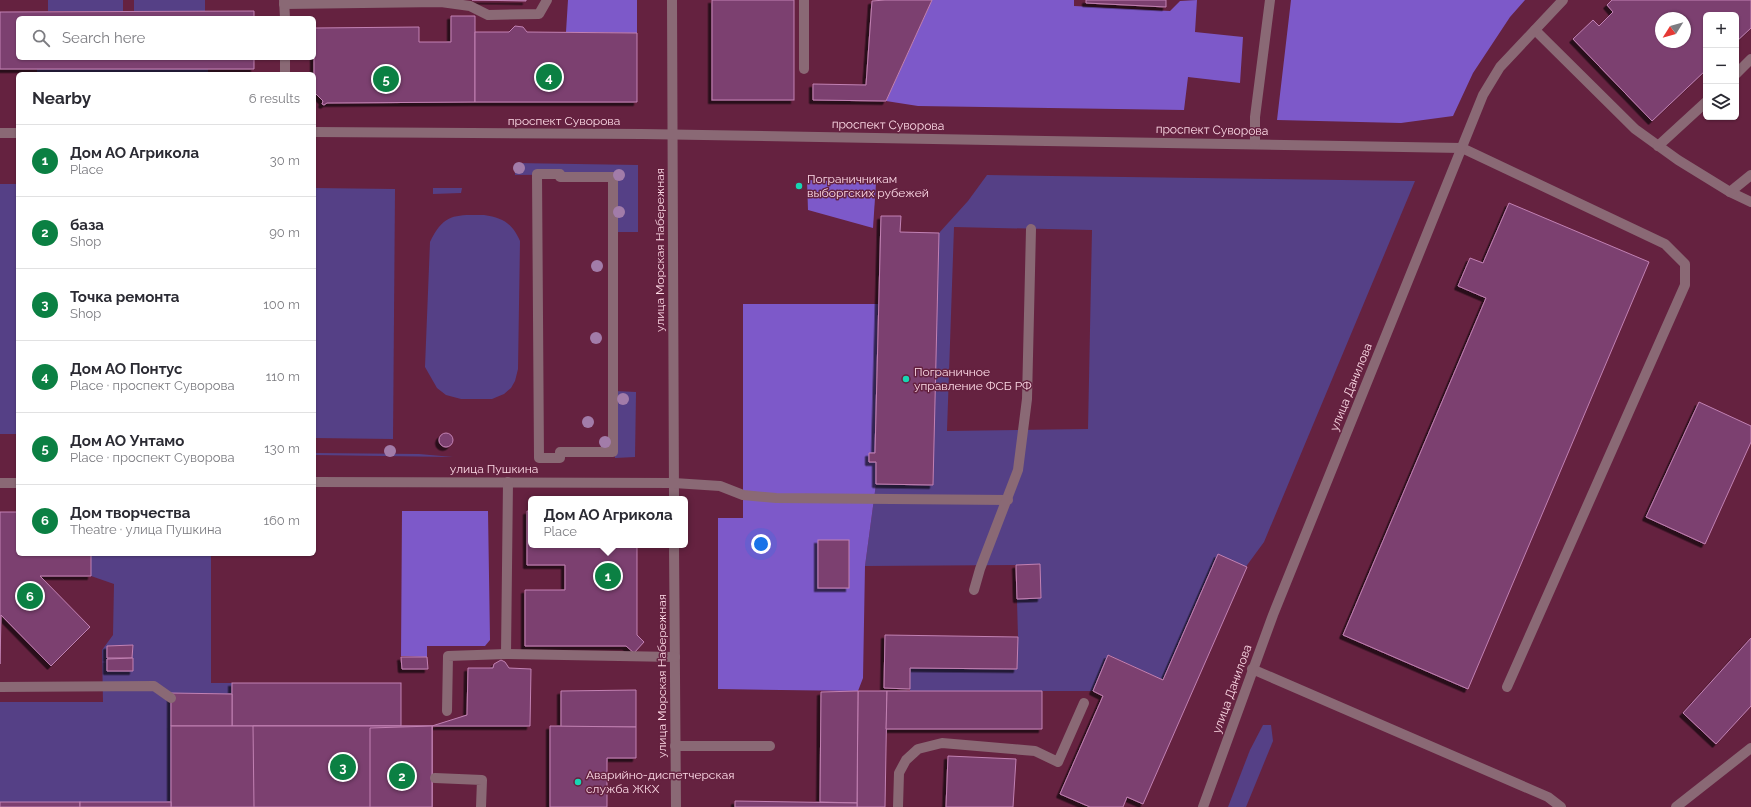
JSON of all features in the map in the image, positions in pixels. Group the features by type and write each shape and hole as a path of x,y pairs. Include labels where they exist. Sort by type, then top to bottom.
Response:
{"street":[{"path":"285,16 284,2 441,2 470,6 488,15 517,15 539,14 548,0"},
{"name":"улица Морская Набережная","path":"672,0 674,496"},
{"path":"804,0 804,69"},
{"path":"1255,144 1255,117 1270,0"},
{"name":"улица Данилова","path":"1203,807 1252,669 1273,615 1483,95 1500,67 1563,0"},
{"path":"1535,30 1635,130 1730,192 1751,202"},
{"path":"1739,71 1751,59"},
{"path":"285,60 285,72"},
{"path":"1658,146 1703,105"},
{"name":"проспект Суворова","path":"316,132 672,135 1462,148"},
{"path":"0,133 16,133"},
{"path":"1462,148 1665,244 1685,264 1685,285 1507,687"},
{"path":"537,174 560,174 560,177 613,177 613,452 560,452 560,458 539,458 537,174"},
{"path":"1730,192 1751,175"},
{"path":"974,590 980,569 1008,500 1018,470 1027,399 1031,228"},
{"path":"0,483 16,482"},
{"name":"улица Пушкина","path":"316,482 674,483 720,486 743,495 776,498 1008,500"},
{"path":"506,654 508,482"},
{"name":"улица Морская Набережная","path":"674,548 676,807"},
{"path":"447,711 448,656 506,654 675,657"},
{"path":"1252,669 1548,797 1561,807"},
{"path":"0,687 154,686 171,698"},
{"path":"898,807 899,773 906,760 918,749 942,743 1035,751 1058,762 1084,703"},
{"path":"676,746 770,746"},
{"path":"1676,807 1751,748"},
{"path":"435,778 482,780 481,807"}],"shaded area":[{"path":"48,0 123,0 123,11 48,11"},
{"path":"134,0 205,0 205,11 134,11"},
{"path":"568,0 637,0 637,33 566,32"},
{"path":"932,0 1074,0 1074,6 1170,11 1180,1 1197,0 1195,32 1243,37 1240,83 1188,77 1184,110 918,106 886,101"},
{"path":"1291,0 1525,0 1510,17 1473,73 1453,116 1401,123 1277,120"},
{"path":"37,69 208,69 208,72 37,72"},
{"path":"515,163 638,165 638,232 616,232 616,174 515,175"},
{"path":"987,175 1415,181 1264,542 1163,680 1109,655 1093,691 910,691 910,668 1018,637 1016,565 865,566 876,484 875,453 881,216 901,216 900,232 939,233 968,201","holes":["954,227 1092,230 1088,429 947,431"]},
{"path":"807,180 876,183 873,228 808,210"},
{"path":"0,184 16,184 16,434 0,434"},
{"path":"316,188 395,189 393,439 316,438"},
{"path":"433,188 462,188 461,193 433,194"},
{"path":"465,215 484,215 506,222 514,230 520,241 518,369 515,381 511,388 504,394 492,399 461,399 446,395 437,388 425,367 430,242 440,226 451,218"},
{"path":"743,304 878,304 875,453 876,484 865,566 863,678 858,691 718,689 718,518 743,518"},
{"path":"615,391 636,392 635,457 615,458"},
{"path":"316,453 419,454 453,457 316,455"},
{"path":"402,511 488,511 490,640 485,646 427,646 427,657 401,656"},
{"path":"91,556 211,556 211,683 232,683 232,694 171,694 171,802 0,802 0,702 103,702 102,650 113,635 114,584 91,576"},
{"path":"1263,725 1271,725 1273,741 1246,807 1228,807 1250,750"}],"building":[{"path":"472,0 526,0 526,1"},
{"path":"712,0 794,0 794,100 712,100"},
{"path":"932,0 886,101 813,100 813,84 866,85 872,1"},
{"path":"1086,0 1166,0 1166,7 1086,3"},
{"path":"1612,0 1751,0 1751,28 1739,39 1739,12 1703,12 1703,73 1652,121 1573,39 1593,20 1599,26 1613,12 1607,5"},
{"path":"254,11 254,16 16,16 16,60 254,60 254,69 0,69 0,12"},
{"path":"451,16 475,16 475,102 327,103 324,105 322,104 323,101 316,94 316,72 314,72 314,60 316,60 316,28 419,27 419,42 451,42"},
{"path":"515,26 523,27 527,32 637,33 637,102 475,102 475,32 509,32"},
{"path":"1509,203 1649,262 1468,689 1343,635 1486,298 1458,286 1470,258 1483,263"},
{"name":"Пограничное управление ФСБ РФ","path":"881,216 901,216 900,232 939,233 933,485 876,484 876,462 869,462 869,453 875,453"},
{"path":"1699,402 1751,426 1751,442 1705,544 1646,517"},
{"path":"446,433 451,435 453,440 451,445 446,447 441,445 439,440 441,435"},
{"path":"527,511 528,548 637,548 637,635 644,642 634,653 626,646 525,646 525,590 565,590 565,565 527,565"},
{"path":"0,512 16,512 16,556 91,556 91,576 40,576 90,627 51,666 1,615 0,664"},
{"path":"818,540 849,540 849,588 818,588"},
{"path":"1218,554 1247,567 1143,804 1127,797 1123,807 1090,807 1060,794 1103,696 1093,691 1108,655 1163,680"},
{"path":"1040,564 1041,598 1017,599 1016,565"},
{"path":"885,635 1018,637 1017,669 910,668 910,689 884,688"},
{"path":"1751,638 1751,706 1716,744 1683,713"},
{"path":"133,645 132,658 107,658 107,646"},
{"path":"401,657 427,657 428,669 402,669"},
{"path":"133,658 133,671 107,671 107,659"},
{"path":"501,660 505,662 509,668 531,669 530,726 432,726 467,715 468,668 493,668 494,664"},
{"path":"232,683 401,683 401,726 232,726"},
{"path":"636,690 636,727 561,727 561,691"},
{"path":"858,691 887,691 885,807 857,807"},
{"path":"858,691 857,803 820,802 821,692"},
{"path":"887,691 1042,691 1042,729 886,729"},
{"path":"171,693 232,694 232,726 171,726"},
{"path":"171,726 432,726 432,807 171,807"},
{"path":"253,726 432,726 432,807 254,807"},
{"path":"432,726 432,807 370,807 370,728"},
{"name":"Аварийно-диспетчерская служба ЖКХ","path":"550,726 636,727 636,758 607,758 607,807 550,807"},
{"path":"948,756 1016,759 1013,807 946,807"},
{"path":"735,801 857,803 857,807 735,807"},
{"path":"0,802 80,802 80,807 0,807"},
{"path":"80,802 171,802 171,807 80,807"}],"place":[{"name":"Дом АО Понтус","path":"549,77"},
{"name":"Дом АО Унтамо","path":"386,79"},
{"name":"Пограничникам выборгских рубежей","path":"799,186"},
{"name":"Пограничное управление ФСБ РФ","path":"906,379"},
{"name":"Дом АО Агрикола","path":"608,576"},
{"name":"Дом творчества","path":"30,596"},
{"name":"Точка ремонта","path":"343,767"},
{"name":"база","path":"402,776"},
{"name":"Аварийно-диспетчерская служба ЖКХ","path":"578,782"}]}
